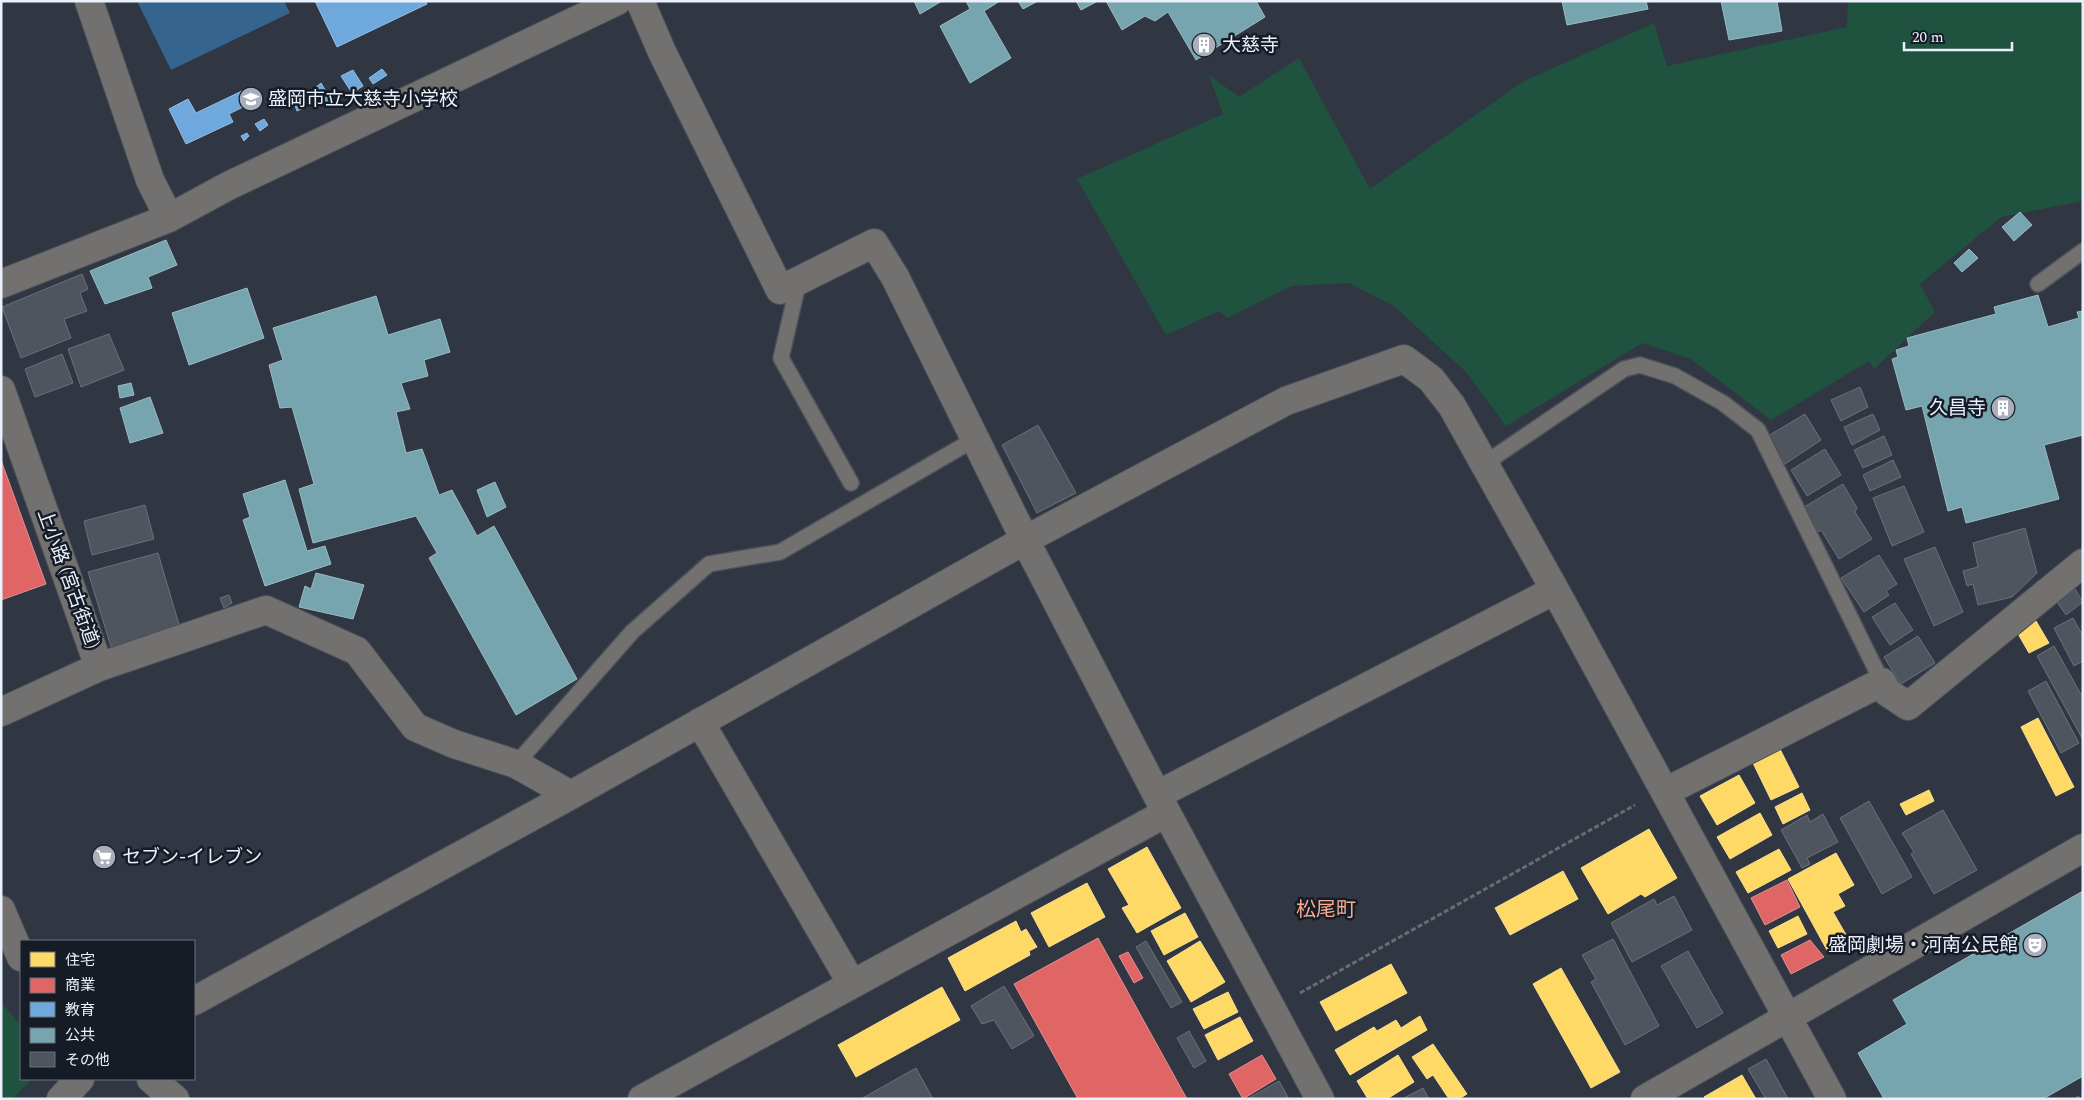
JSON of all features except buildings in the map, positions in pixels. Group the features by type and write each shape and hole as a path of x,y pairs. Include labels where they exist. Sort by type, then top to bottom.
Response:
{"street":[{"path":"89,1 150,180 169,218"},
{"path":"1,284 169,218 228,186 617,1"},
{"path":"640,1 662,52 780,290 874,243 895,277 1025,540 1162,804 1320,1099"},
{"path":"195,1000 571,794 1025,540 1286,401 1404,360 1431,379 1452,406 1555,590 1832,1099"},
{"name":"上小路 (宮古街道)","path":"1,390 99,667 1,712"},
{"path":"1664,790 1882,682 1887,692 1908,706 2083,564"},
{"path":"642,1099 852,984 1162,804 1555,590"},
{"path":"99,667 266,610 357,651 415,727 454,744 516,764 571,794"},
{"path":"700,722 852,984"},
{"path":"1645,1099 2083,848"},
{"path":"1,910 20,955"},
{"path":"61,1099 79,1080"},
{"path":"152,1080 175,1099"}],"lane":[{"path":"2038,284 2083,251"},
{"path":"799,280 781,358 851,483"},
{"path":"1484,464 1624,369 1640,365 1675,376 1723,403 1758,430 1882,682"},
{"path":"516,764 632,632 709,564 780,552 974,439"}],"path":[{"path":"1271,1009 1664,790"},
{"path":"2075,1099 2083,1095"}],"green space":[{"path":"1848,1 2083,1 2083,201 2001,217 1920,284 1935,312 1874,369 1869,361 1771,420 1691,359 1642,343 1506,426 1466,372 1394,306 1349,283 1291,286 1228,318 1219,311 1166,335 1077,179 1223,114 1209,75 1239,97 1299,58 1370,189 1524,81 1654,23 1667,66 1847,27"},
{"path":"1,1002 20,1025 20,1080 31,1080 12,1099 1,1099"}],"water":[{"path":"137,1 284,1 290,13 171,70"}],"place":[{"name":"大慈寺","path":"1204,45"},
{"name":"盛岡市立大慈寺小学校","path":"251,99"},
{"name":"久昌寺","path":"2003,408"},
{"name":"セブン-イレブン","path":"104,857"},
{"name":"盛岡劇場・河南公民館","path":"2035,945"}],"district":[{"name":"松尾町","path":"1326,910"}]}
